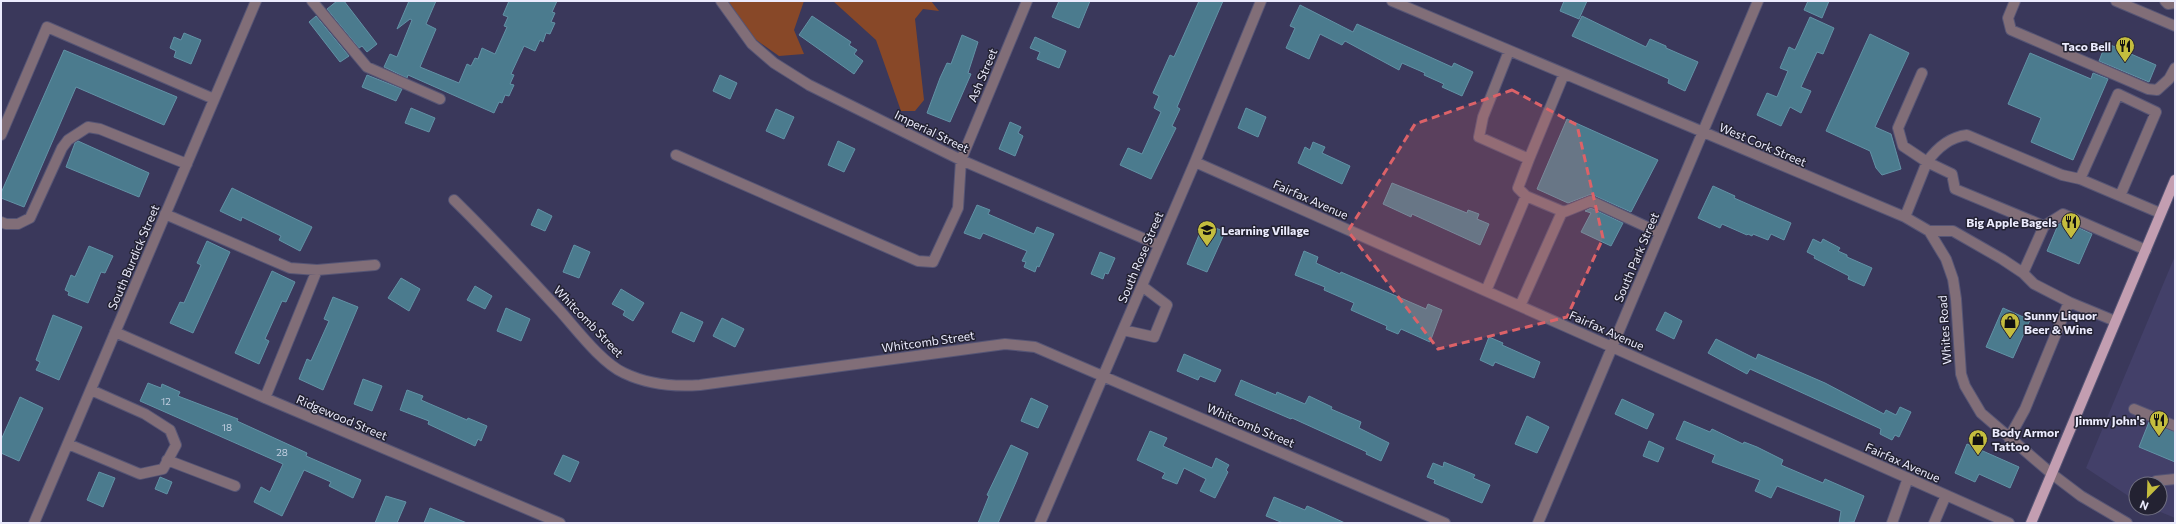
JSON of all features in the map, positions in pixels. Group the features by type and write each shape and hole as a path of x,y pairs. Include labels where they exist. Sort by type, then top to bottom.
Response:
{"main road":[{"path":"2031,523 2175,180"}],"street":[{"name":"South Burdick Street","path":"34,523 256,1"},
{"path":"312,1 367,67 440,99"},
{"name":"Imperial Street","path":"721,1 752,44 774,63 809,85 961,160 1159,245"},
{"name":"Ash Street","path":"676,155 918,261 933,262 958,208 961,160 1027,1"},
{"name":"South Rose Street","path":"1040,523 1142,286 1261,1"},
{"name":"West Cork Street","path":"1392,1 1702,133 1905,217 1928,231"},
{"name":"South Park Street","path":"1538,523 1758,1"},
{"path":"2015,1 2008,18 2011,30 2141,86 2157,90 2169,79 2175,68"},
{"path":"2116,1 2175,26"},
{"path":"2165,1 2168,4 2175,3"},
{"path":"1,135 47,27 214,99"},
{"path":"1509,51 1483,118 1479,137 1529,159"},
{"path":"1922,73 1898,128 1903,146 1927,162 1952,174 1955,188 2044,226"},
{"path":"1564,74 1518,188 1526,196 1562,212 1591,202 1660,232"},
{"path":"2080,179 2118,94 2156,112 2120,196"},
{"path":"1,222 6,224 18,224 30,218 62,148 68,140 88,127 100,129 187,164"},
{"path":"1905,217 1927,162 1939,147 1958,136 1967,135 2062,176 2080,179 2160,213"},
{"name":"Fairfax Avenue","path":"1194,162 2009,523"},
{"path":"1486,291 1526,196"},
{"name":"Whitcomb Street","path":"454,200 492,237 595,350 619,370 648,383 678,387 700,385 1005,344 1035,346 1445,523"},
{"path":"1520,306 1562,212"},
{"path":"166,214 290,268 317,270 375,265"},
{"path":"2023,273 2044,226 2063,214 2146,250"},
{"path":"1928,231 1953,231 1980,245 2023,273 2034,284 2068,302 2115,321"},
{"name":"Whites Road","path":"1928,231 1946,259 1952,279 1956,299 1958,353 1965,386 1981,414 2052,474 2081,496 2127,523"},
{"path":"265,398 317,270"},
{"path":"1122,330 1154,337 1166,305 1142,286"},
{"path":"2009,438 2025,409 2068,302"},
{"name":"Ridgewood Street","path":"115,332 265,398 560,523"},
{"path":"68,444 140,474 163,469 176,445 170,430 145,414 91,390"},
{"path":"2134,409 2175,426"},
{"path":"168,460 235,486"},
{"path":"1892,523 1908,478"},
{"path":"1934,523 1946,495"}],"highlighted area":[{"path":"1512,90 1577,125 1603,238 1567,317 1438,349 1348,231 1415,124"}],"shaded area":[{"path":"727,1 804,1 794,30 804,54 779,56 755,39"},
{"path":"833,1 931,1 939,11 923,9 915,19 924,100 915,111 901,111 876,40"},
{"path":"2175,256 2175,518 2168,515 2168,476 2128,476 2128,496 2086,468"}],"building":[{"path":"337,1 344,1 377,44 367,52 362,46 359,48 327,9"},
{"path":"409,1 436,1 426,24 436,29 420,67 459,83 467,64 471,66 475,58 478,59 482,48 495,54 507,27 504,26 508,17 503,15 509,1 557,1 552,12 555,13 551,22 555,23 550,34 546,33 543,42 540,40 535,51 524,46 511,74 514,75 510,84 514,85 509,96 505,95 502,103 499,102 494,113 408,75 407,78 384,67 390,54 397,57 412,20 410,19 397,29"},
{"path":"1059,1 1090,1 1079,28 1052,17"},
{"path":"1199,1 1223,1 1177,107 1180,109 1172,126 1176,128 1151,179 1120,165 1128,148 1142,154 1161,112 1154,108 1159,96 1153,93 1170,55 1174,57"},
{"path":"1564,1 1587,1 1579,19 1560,11"},
{"path":"1808,1 1829,1 1822,18 1804,10"},
{"path":"1300,5 1353,32 1357,24 1452,67 1454,63 1473,72 1462,96 1442,87 1444,84 1424,75 1425,73 1402,63 1399,70 1345,41 1342,45 1320,34 1309,59 1286,48 1295,28 1290,26"},
{"path":"316,16 349,56 340,62 309,22"},
{"path":"812,16 851,42 849,45 857,50 854,54 863,61 854,74 799,35"},
{"path":"1582,16 1646,47 1650,39 1666,46 1666,48 1698,62 1685,91 1668,83 1669,79 1572,36"},
{"path":"1810,17 1834,28 1823,54 1817,52 1801,87 1811,91 1801,113 1790,107 1781,126 1757,115 1767,93 1777,97 1788,71 1780,68 1789,47 1795,50"},
{"path":"184,33 201,40 191,64 174,57 176,51 170,48 174,37 181,40"},
{"path":"1870,34 1909,53 1875,127 1891,134 1901,169 1882,175 1876,168 1870,151 1826,131"},
{"path":"962,35 978,42 968,73 971,74 950,122 927,113 940,78 947,63 951,64"},
{"path":"1035,37 1066,51 1059,68 1037,59 1040,52 1030,48"},
{"name":"Taco Bell","path":"2106,43 2156,65 2149,82 2099,61"},
{"path":"64,50 177,97 164,125 76,87 24,207 1,198 1,193"},
{"path":"2030,53 2091,79 2093,73 2108,79 2073,160 2031,142 2041,118 2008,104"},
{"path":"367,75 402,89 396,101 362,87"},
{"path":"720,75 737,83 730,99 713,91"},
{"path":"411,108 435,118 429,132 405,123"},
{"path":"1246,108 1266,117 1258,137 1238,128"},
{"path":"776,109 794,117 784,139 766,131"},
{"path":"1567,119 1658,160 1631,212 1593,195 1589,195 1568,203 1537,189"},
{"path":"1010,122 1021,127 1018,133 1023,136 1015,156 999,149"},
{"path":"78,141 149,173 139,197 66,167 75,143"},
{"path":"838,141 855,149 844,172 828,165"},
{"path":"1313,142 1325,147 1322,153 1350,166 1342,184 1298,163 1305,147 1310,150"},
{"path":"1392,183 1467,213 1468,210 1479,214 1477,219 1489,224 1480,245 1412,214 1411,217 1383,204"},
{"path":"1713,186 1735,196 1734,198 1791,223 1784,240 1771,234 1768,240 1753,234 1752,236 1747,235 1722,224 1720,228 1698,218"},
{"path":"232,188 312,227 300,251 279,240 281,236 242,217 241,221 220,211"},
{"path":"977,205 990,210 988,214 1034,234 1037,227 1054,234 1039,267 1037,266 1035,272 1024,267 1026,262 1022,261 1027,251 983,233 980,239 964,233"},
{"path":"1591,208 1623,223 1611,246 1581,232 1591,213 1585,211"},
{"path":"538,209 552,216 545,231 531,225"},
{"name":"Big Apple Bagels","path":"2064,221 2092,234 2079,264 2047,251 2058,225"},
{"path":"1204,223 1225,232 1207,272 1187,264"},
{"path":"1813,239 1821,243 1823,239 1840,248 1838,251 1847,255 1847,257 1872,268 1864,286 1848,279 1849,276 1814,258 1815,256 1807,252"},
{"path":"207,241 230,252 193,333 170,323 180,302 184,303 201,265 197,263"},
{"path":"574,245 590,252 579,278 563,272"},
{"path":"89,246 113,256 105,273 101,272 88,303 68,295 69,292 65,290 71,275 75,277"},
{"path":"1304,251 1318,257 1316,263 1340,274 1341,272 1426,309 1428,304 1442,310 1430,342 1401,329 1398,334 1386,329 1387,326 1351,310 1354,303 1324,290 1325,287 1295,275"},
{"path":"1100,252 1115,258 1108,274 1105,273 1103,279 1091,274"},
{"path":"272,271 295,282 286,302 282,301 265,339 269,341 259,364 235,353"},
{"path":"401,278 420,289 409,311 388,298"},
{"path":"475,286 492,296 485,309 467,300"},
{"path":"621,289 644,303 633,321 623,315 625,311 612,304"},
{"path":"333,297 358,307 323,390 299,379 307,359 311,361 329,321 324,319"},
{"path":"506,308 530,319 521,341 497,331"},
{"path":"2003,308 2030,320 2013,358 1986,347"},
{"path":"681,312 703,322 694,342 672,332"},
{"path":"1665,312 1682,321 1674,339 1656,330"},
{"path":"53,315 82,327 59,380 36,370 40,362 36,360"},
{"path":"722,318 744,329 735,347 713,336"},
{"path":"1489,337 1503,343 1502,345 1540,362 1534,378 1495,362 1493,366 1480,360"},
{"path":"1716,339 1756,359 1758,354 1825,383 1884,414 1886,410 1896,415 1900,407 1911,412 1899,437 1895,435 1892,440 1880,434 1881,429 1750,369 1747,374 1708,353"},
{"path":"1184,354 1221,370 1215,382 1200,376 1198,380 1177,371"},
{"path":"363,379 382,386 372,411 354,404"},
{"path":"1241,380 1276,395 1277,392 1305,404 1309,396 1332,407 1331,409 1361,422 1359,428 1389,443 1381,461 1366,454 1367,452 1292,418 1291,419 1235,395"},
{"path":"148,383 161,388 162,384 180,392 178,396 238,419 237,421 307,453 306,456 361,480 353,498 329,486 331,482 304,470 282,516 254,502 261,487 270,492 283,464 140,401"},
{"path":"407,390 423,396 421,400 467,420 468,418 487,426 481,441 478,439 475,446 428,424 429,421 400,410"},
{"path":"20,397 43,408 19,461 1,453 1,440"},
{"path":"1031,398 1048,406 1038,428 1021,421"},
{"path":"1622,399 1654,414 1647,429 1615,414"},
{"path":"1527,416 1549,427 1537,453 1515,444"},
{"path":"1684,421 1710,432 1712,429 1743,444 1744,442 1757,447 1783,460 1781,465 1823,483 1825,479 1864,496 1854,522 1839,523 1841,511 1777,486 1771,498 1755,491 1760,480 1712,462 1715,455 1676,439"},
{"name":"Jimmy John's","path":"2149,422 2175,432 2175,462 2139,447"},
{"path":"1150,431 1167,438 1163,446 1212,468 1216,458 1229,465 1226,470 1228,472 1215,498 1200,491 1206,479 1184,468 1177,484 1162,478 1165,473 1137,460"},
{"path":"1649,441 1664,448 1658,462 1643,456"},
{"name":"Body Armor Tattoo","path":"1967,444 2019,467 2010,488 1979,474 1975,482 1955,473"},
{"path":"1011,445 1028,453 1016,482 998,523 978,523 989,496 987,495"},
{"path":"563,455 579,462 570,482 554,474"},
{"path":"1444,462 1475,475 1473,478 1490,485 1482,503 1434,483 1435,480 1427,477 1433,463 1443,467"},
{"path":"99,472 115,478 103,507 87,500"},
{"path":"160,477 172,482 167,494 155,489"},
{"path":"386,496 406,502 397,523 375,523"},
{"path":"1274,497 1305,510 1307,506 1345,523 1283,523 1266,516"},
{"path":"430,508 467,523 424,523"}],"place":[{"name":"Taco Bell","path":"2125,63"},
{"name":"Big Apple Bagels","path":"2071,239"},
{"name":"Learning Village","path":"1207,247"},
{"name":"Sunny Liquor Beer & Wine","path":"2010,339"},
{"name":"Jimmy John's","path":"2159,437"},
{"name":"Body Armor Tattoo","path":"1978,456"}]}
